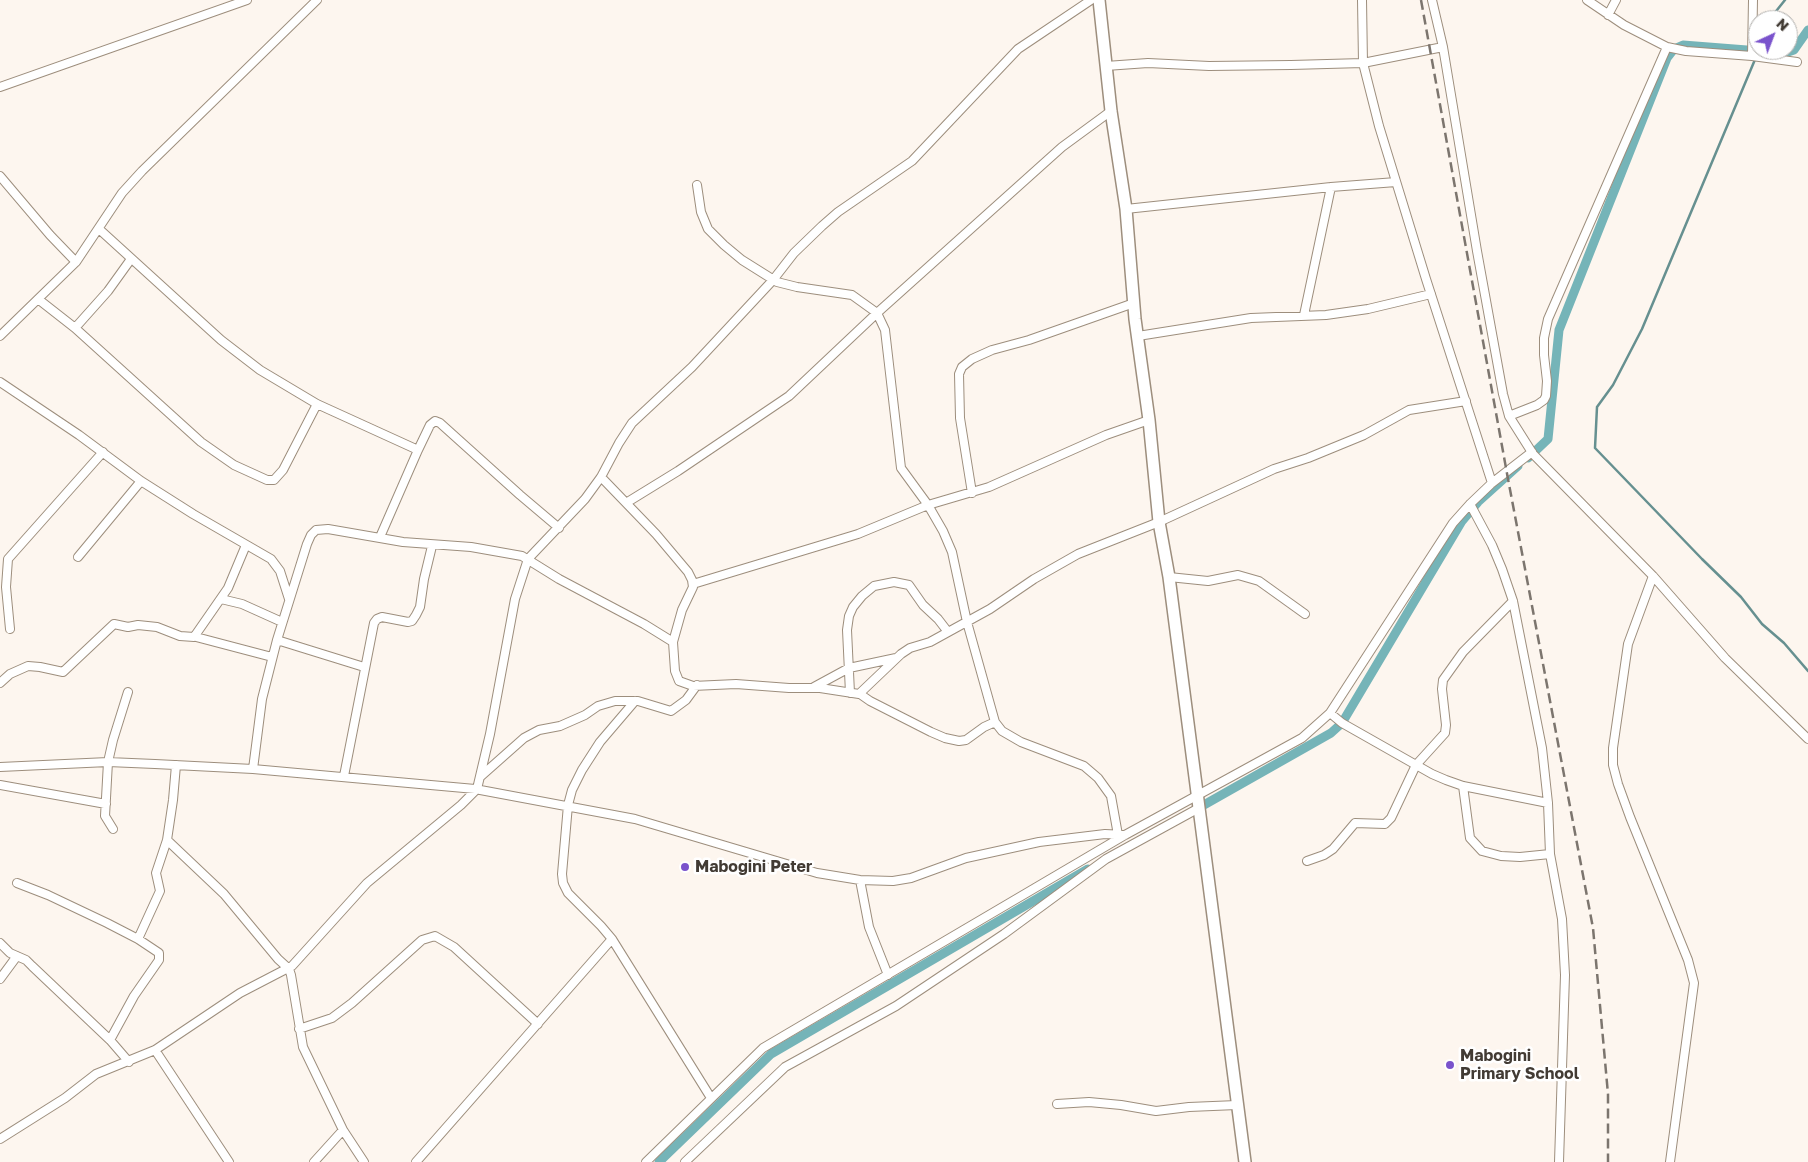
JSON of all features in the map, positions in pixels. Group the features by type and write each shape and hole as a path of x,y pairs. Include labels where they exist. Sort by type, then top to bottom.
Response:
{"street":[{"path":"0,87 247,0"},
{"path":"0,336 76,262 122,194 142,171 317,0"},
{"path":"0,1139 65,1098 96,1074 155,1050 240,993 259,982 289,969 367,883 478,789 515,598 528,559 585,499 601,477 632,423 677,383 773,280 794,253 829,219 919,155 1018,48 1091,0"},
{"path":"1098,0 1110,111 1126,209 1134,303 1159,522 1169,577 1245,1162"},
{"path":"1362,0 1363,63 1379,126 1492,483"},
{"path":"1432,0 1443,47 1478,260 1503,394 1509,416 1532,452 1653,576 1725,658 1808,739"},
{"path":"1587,0 1624,25 1667,47 1686,51 1748,56"},
{"path":"1608,15 1616,0"},
{"path":"1106,66 1148,63 1209,66 1291,66 1363,63 1443,47"},
{"path":"1509,416 1537,405 1546,396 1547,381 1544,338 1548,319 1667,47"},
{"path":"1782,60 1797,62"},
{"path":"626,503 702,455 789,396 877,313 1062,147 1110,111"},
{"path":"0,176 50,235 76,262"},
{"path":"1126,209 1396,182"},
{"path":"697,185 701,212 708,228 724,245 773,280 797,287 852,295 877,313 885,330 901,468 944,531 952,552 967,622 995,722 1002,731 1021,742 1084,766 1098,778 1111,796 1121,835"},
{"path":"1304,315 1331,187"},
{"path":"99,229 240,356 317,404 418,450"},
{"path":"75,328 108,291 132,259"},
{"path":"1138,336 1251,318 1326,315 1431,294"},
{"path":"38,299 75,328 201,442 234,465 267,480 274,480 283,470 317,404"},
{"path":"972,493 960,418 959,374 962,367 972,359 992,350 1029,340 1134,303"},
{"path":"0,382 103,452 141,481 193,514 260,552 276,565 290,599"},
{"path":"860,694 897,657 910,648 921,646 967,622 1034,579 1078,554 1159,522 1274,469 1308,458 1364,435 1409,410 1466,401"},
{"path":"693,584 858,534 928,505 972,493 1106,435 1148,420"},
{"path":"380,537 418,450 432,422 435,421 440,423 559,528"},
{"path":"10,629 6,587 8,559 103,452"},
{"path":"646,1162 764,1048 1121,835 1302,738 1330,713 1453,523 1472,508 1492,483 1532,452"},
{"path":"601,477 656,534 688,572 693,584 682,610 673,642 677,679 688,685 696,686 736,684 812,688 860,694 931,732 959,741 966,740 984,727 995,722"},
{"path":"78,557 141,481"},
{"path":"1472,508 1492,545 1513,601 1542,748 1548,803 1550,854 1562,919 1565,975 1559,1162"},
{"path":"253,769 262,699 272,657 307,544 311,535 316,530 328,528 403,542 432,546 471,547 516,554 644,624 673,642"},
{"path":"196,637 207,617 222,599 246,545"},
{"path":"344,776 364,667 375,620 382,618 412,621 420,607 432,546"},
{"path":"1169,577 1208,581 1238,575 1259,581 1305,614"},
{"path":"1653,576 1628,644 1612,748 1613,765 1618,784 1688,960 1694,983 1670,1162"},
{"path":"850,693 847,630 849,616 853,607 862,596 874,586 894,582 909,585 923,605 948,632"},
{"path":"222,599 242,604 282,622"},
{"path":"1307,861 1324,855 1332,849 1355,823 1378,825 1387,822 1416,765 1445,733 1446,709 1442,680 1464,652 1513,601"},
{"path":"0,683 10,674 28,666 63,672 114,624 128,627 157,627 180,636 196,637 272,657"},
{"path":"277,640 364,667"},
{"path":"812,688 849,668 897,657"},
{"path":"480,777 524,738 539,730 560,726 585,715 605,703 635,701 671,710 686,700 696,686"},
{"path":"113,829 105,818 108,762 128,692"},
{"path":"635,701 600,742 572,790 568,806 562,874 563,883 568,893 612,939 711,1098"},
{"path":"1330,713 1342,723 1432,774 1463,786 1548,803"},
{"path":"0,767 108,762 176,765 344,776 478,789 634,819 817,873 860,880 893,881 910,878 966,858 1039,842 1106,834 1121,835"},
{"path":"138,938 160,892 156,873 167,840 176,765"},
{"path":"0,785 106,804"},
{"path":"1463,786 1470,838 1482,851 1501,856 1520,857 1550,854"},
{"path":"684,1162 785,1067 896,1006 1004,934 1106,859 1199,808"},
{"path":"167,840 224,894 278,959 289,969 303,1047 343,1130 364,1162"},
{"path":"860,880 869,927 888,975"},
{"path":"17,883 53,897 138,938 159,952 159,960 134,996 110,1040"},
{"path":"299,1030 332,1018 352,1003 422,940 435,936 454,947 538,1024"},
{"path":"416,1162 612,939"},
{"path":"0,943 32,966 110,1040 129,1062"},
{"path":"0,979 17,956"},
{"path":"155,1050 226,1161"},
{"path":"1057,1104 1090,1102 1156,1111 1189,1107 1237,1105"},
{"path":"314,1162 343,1130"}],"waterway":[{"path":"1777,10 1785,0"},
{"path":"1528,458 1548,439 1559,330 1667,58 1674,49 1683,45 1785,53 1794,50 1808,30"},
{"path":"1755,60 1642,329 1613,385 1597,407 1595,448 1741,597 1762,624 1784,643 1808,671"},
{"path":"1195,810 1331,733 1342,723 1462,521 1478,502 1518,466"},
{"path":"659,1162 771,1054 1088,869"}],"railway":[{"path":"1421,0 1508,479 1593,928 1608,1094 1608,1162"}],"place":[{"name":"Mabogini Peter","path":"685,867"},
{"name":"Mabogini Primary School","path":"1450,1065"}]}
